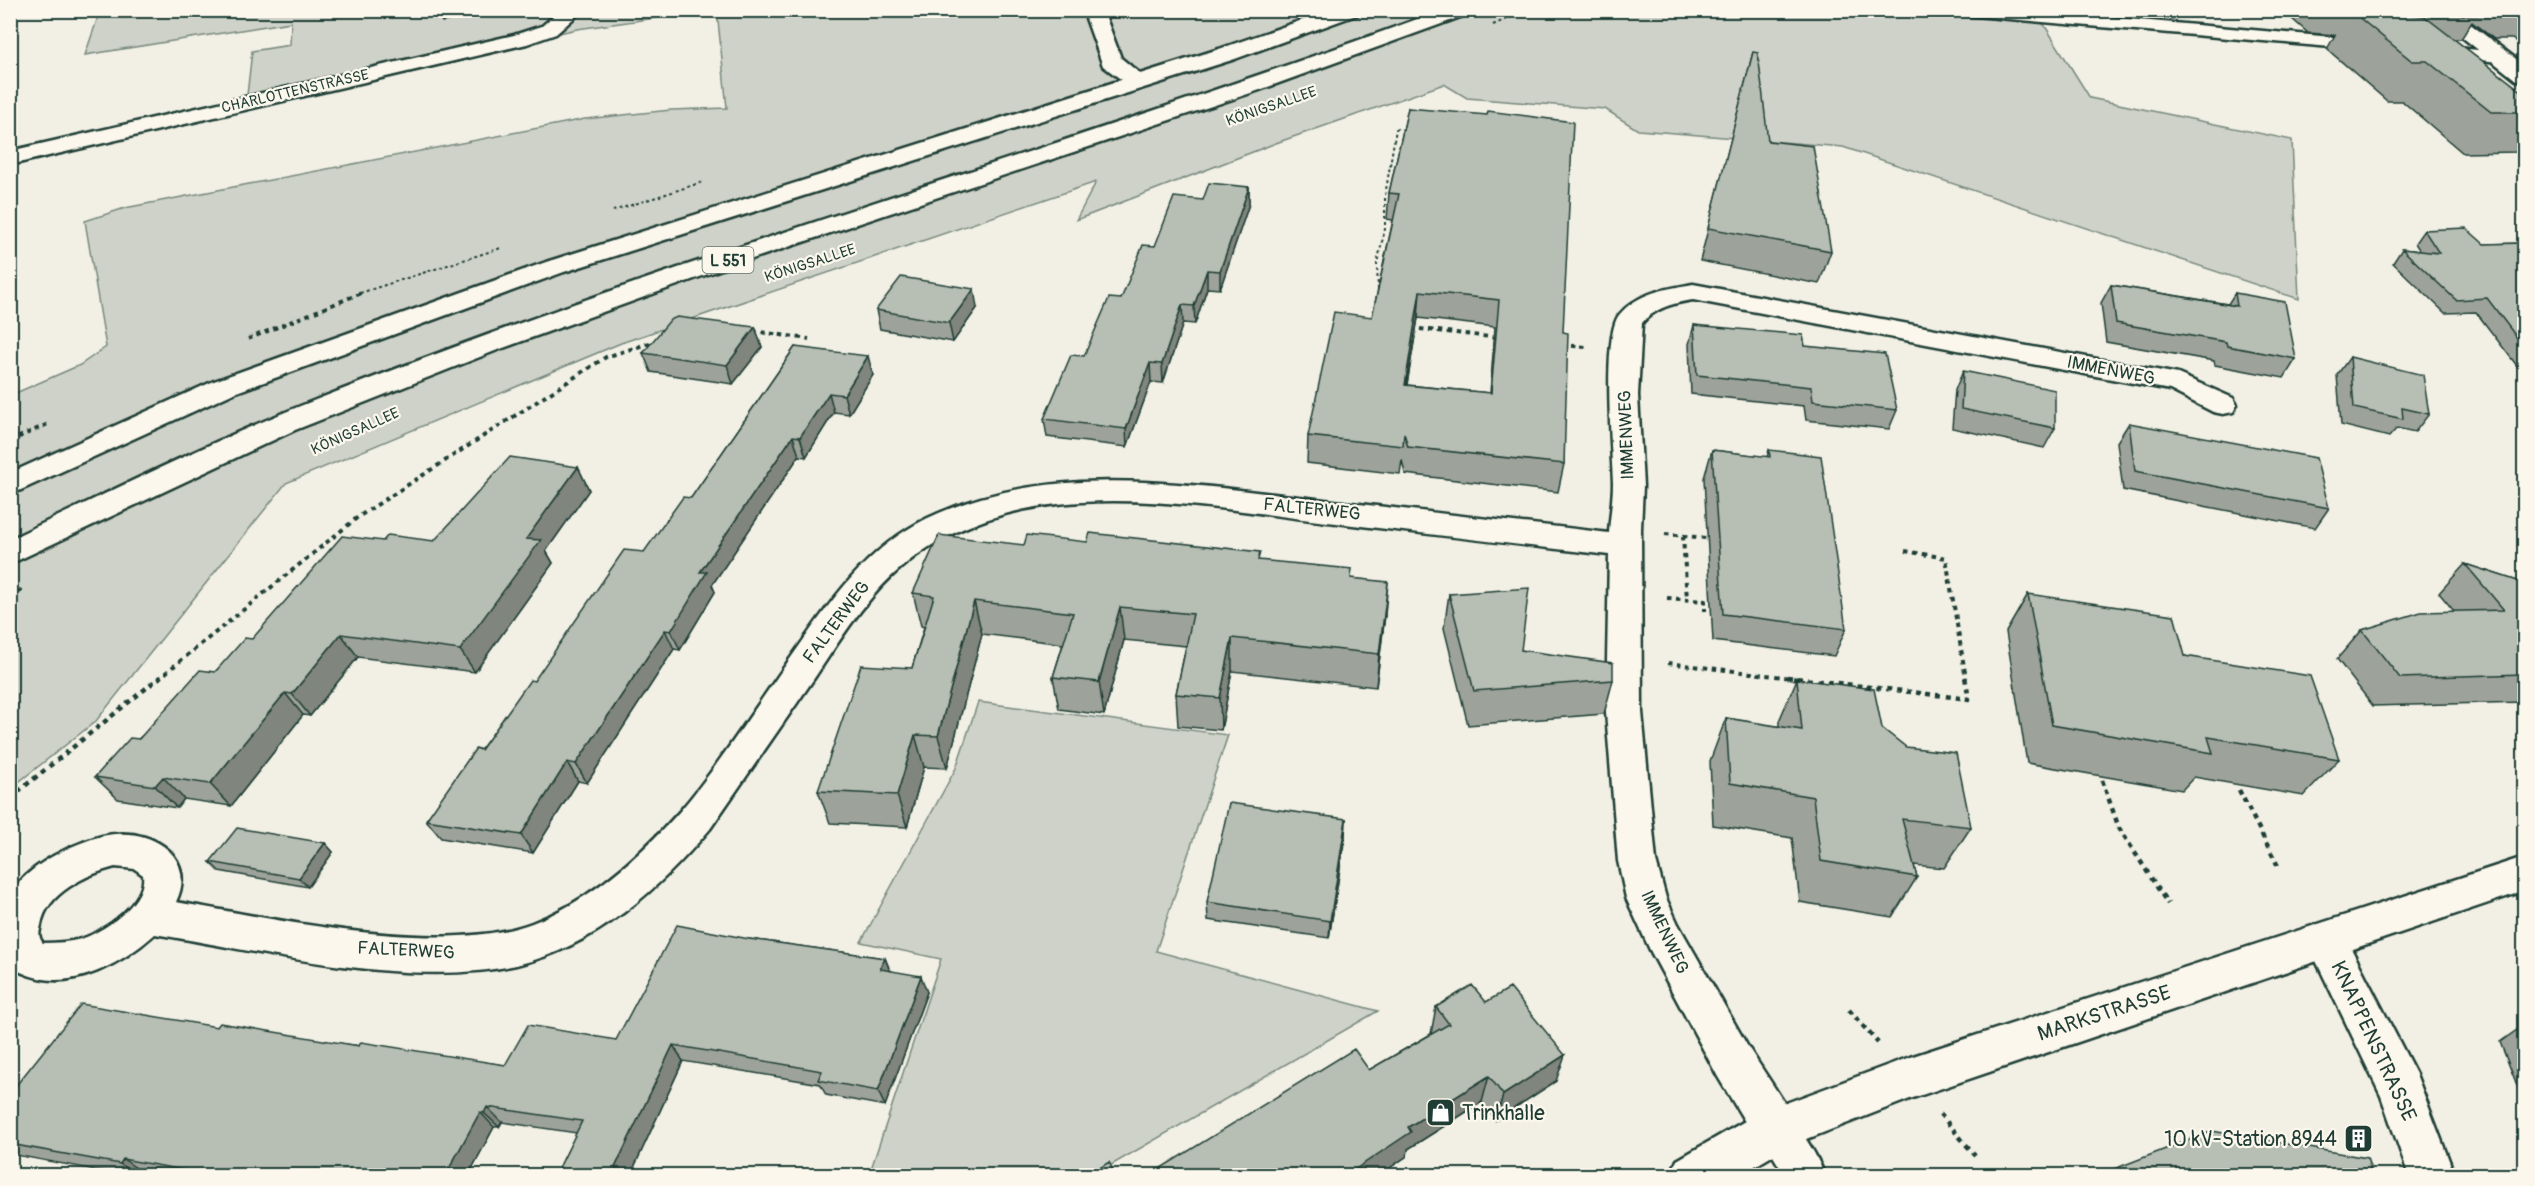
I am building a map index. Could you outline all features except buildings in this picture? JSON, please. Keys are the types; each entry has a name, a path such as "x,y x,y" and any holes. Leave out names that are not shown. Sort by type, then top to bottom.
{"street":[{"name":"CHARLOTTENSTRASSE","path":"10,158 520,40 549,30 573,10"},
{"path":"1093,10 1111,61 1138,81"},
{"name":"L 551","path":"10,485 224,387 555,267 1138,81 1352,10"},
{"name":"KÖNIGSALLEE","path":"10,553 283,424 608,300 1324,62 1462,10"},
{"path":"2438,10 2524,75"},
{"name":"IMMENWEG","path":"1775,1129 1733,1062 1664,937 1646,898 1637,861 1624,712 1624,546 1628,486 1625,352 1629,321 1639,310 1663,297 1693,292 2178,383 2223,405"},
{"name":"FALTERWEG","path":"148,915 370,950 438,956 520,945 554,932 616,895 676,844 697,818 860,586 894,555 948,521 1000,503 1053,493 1118,491 1168,493 1624,546"},
{"name":"MARKSTRASSE","path":"1693,1176 1775,1129 1910,1078 2524,874"},
{"name":"KNAPPENSTRASSE","path":"2326,940 2401,1089 2432,1176"}],"lane":[{"path":"1963,10 2386,47"},
{"path":"2420,50 2499,57"},
{"path":"1775,1129 1807,1176"}],"path":[{"path":"1487,27 1527,10"},
{"path":"1377,294 1377,264 1385,228 1385,195 1396,129 1414,130"},
{"path":"1402,327 1508,339"},
{"path":"743,329 809,339"},
{"path":"10,798 358,517 606,357 658,340"},
{"path":"1555,344 1625,352"},
{"path":"1683,536 1687,600"},
{"path":"1624,657 1969,699 1946,558 1905,551"},
{"path":"10,596 31,585"},
{"path":"2102,780 2119,828 2168,904"},
{"path":"2239,790 2278,866"}],"shaded area":[{"path":"100,11 706,11 577,29 246,104 252,51 290,45 291,22 85,55"},
{"path":"717,11 2031,11 2045,26 2090,98 2292,140 2299,299 1843,147 1638,130 1605,109 1467,98 1444,84 1276,143 1076,220 1096,182 621,343 286,483 96,721 11,788 11,395 80,365 106,347 85,221 125,208 585,119 671,110 727,108"},
{"path":"978,702 1228,735 1156,951 1378,1011 1094,1175 869,1175 941,959 861,942 956,768"}],"place":[{"name":"Trinkhalle","path":"1441,1113"},
{"name":"10 kV-Station 8944","path":"2358,1139"}]}
